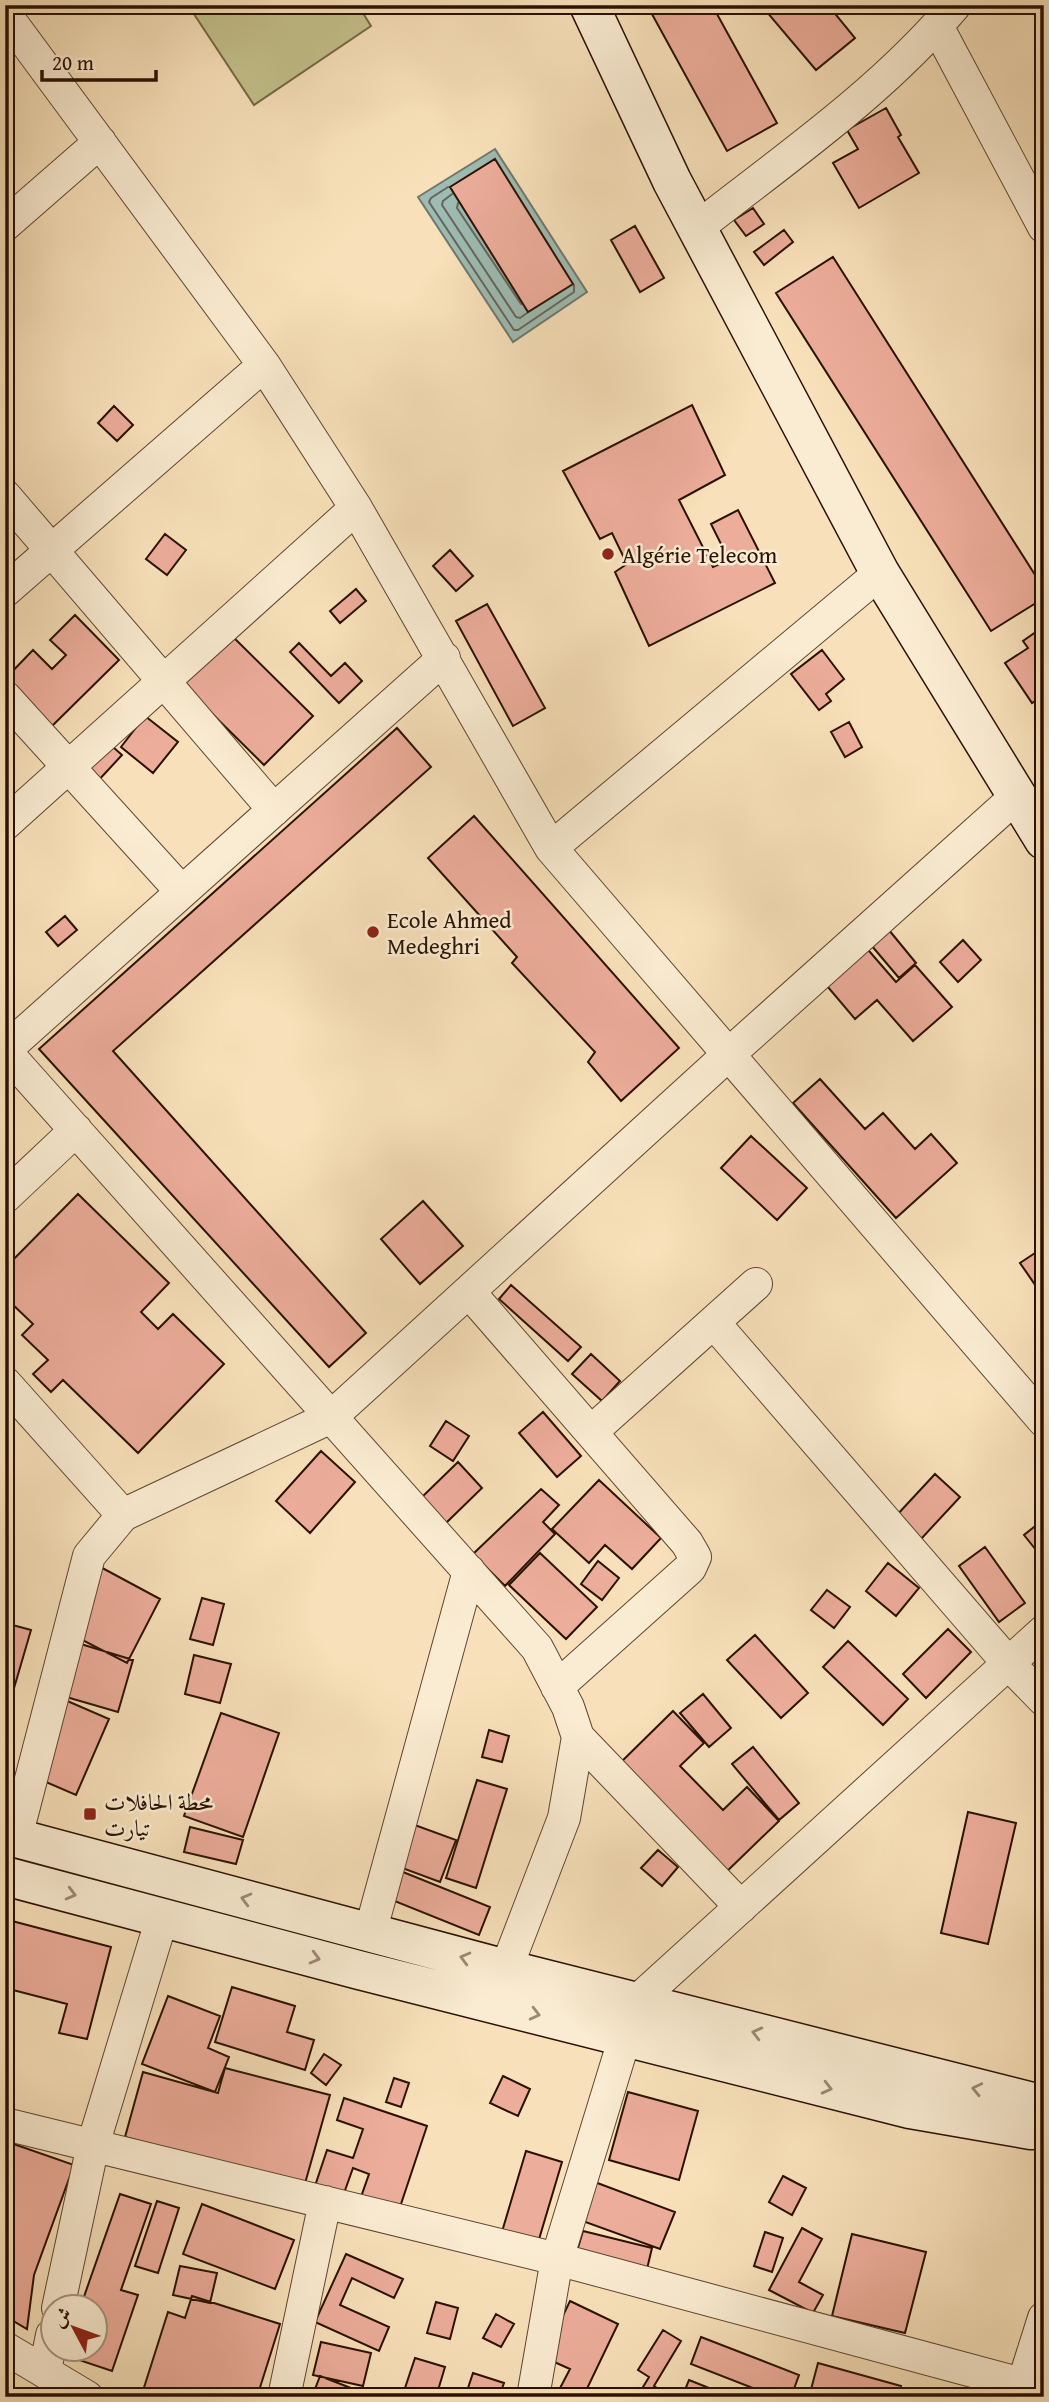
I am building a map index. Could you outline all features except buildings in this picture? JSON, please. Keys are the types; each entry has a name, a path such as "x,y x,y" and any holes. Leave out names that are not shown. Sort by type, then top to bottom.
{"main road":[{"path":"589,5 672,181 880,573 1044,840"},
{"path":"10,1836 506,1969 631,2020 910,2109 1031,2130 1044,2129"},
{"path":"5,1876 162,1918 631,2020 1044,2105"}],"street":[{"path":"5,14 264,365 356,509 551,848 1044,1421"},
{"path":"697,228 881,82 946,16 1044,227"},
{"path":"5,225 100,142"},
{"path":"5,590 264,365"},
{"path":"5,496 274,810"},
{"path":"5,824 356,509"},
{"path":"551,848 880,573"},
{"path":"444,659 5,1050 537,1647 568,1707 578,1737 741,1907"},
{"path":"5,697 182,892"},
{"path":"10,1836 89,1556 124,1515 331,1417 1017,796"},
{"path":"5,1197 76,1130"},
{"path":"591,1432 756,1284"},
{"path":"469,1292 687,1543 695,1557 690,1568 557,1687"},
{"path":"714,1322 1008,1663 1044,1700"},
{"path":"5,1383 124,1515"},
{"path":"370,1933 469,1571"},
{"path":"533,2397 557,2259 631,2020 741,1907 1044,1631"},
{"path":"506,1969 564,1818 578,1737"},
{"path":"61,2294 93,2146 162,1918"},
{"path":"5,2124 557,2259 1026,2393 1044,2318"},
{"path":"284,2397 325,2202"},
{"path":"5,2348 87,2397"},
{"path":"45,2371 46,2364"}],"shaded area":[{"path":"188,5 358,5 371,26 254,105"}],"water":[{"path":"495,149 587,292 513,342 418,197"}],"place":[{"name":"Algérie Telecom","path":"608,554"},
{"name":"Ecole Ahmed Medeghri","path":"373,932"},
{"name":"محطة الحافلات تيارت","path":"90,1814"}]}
